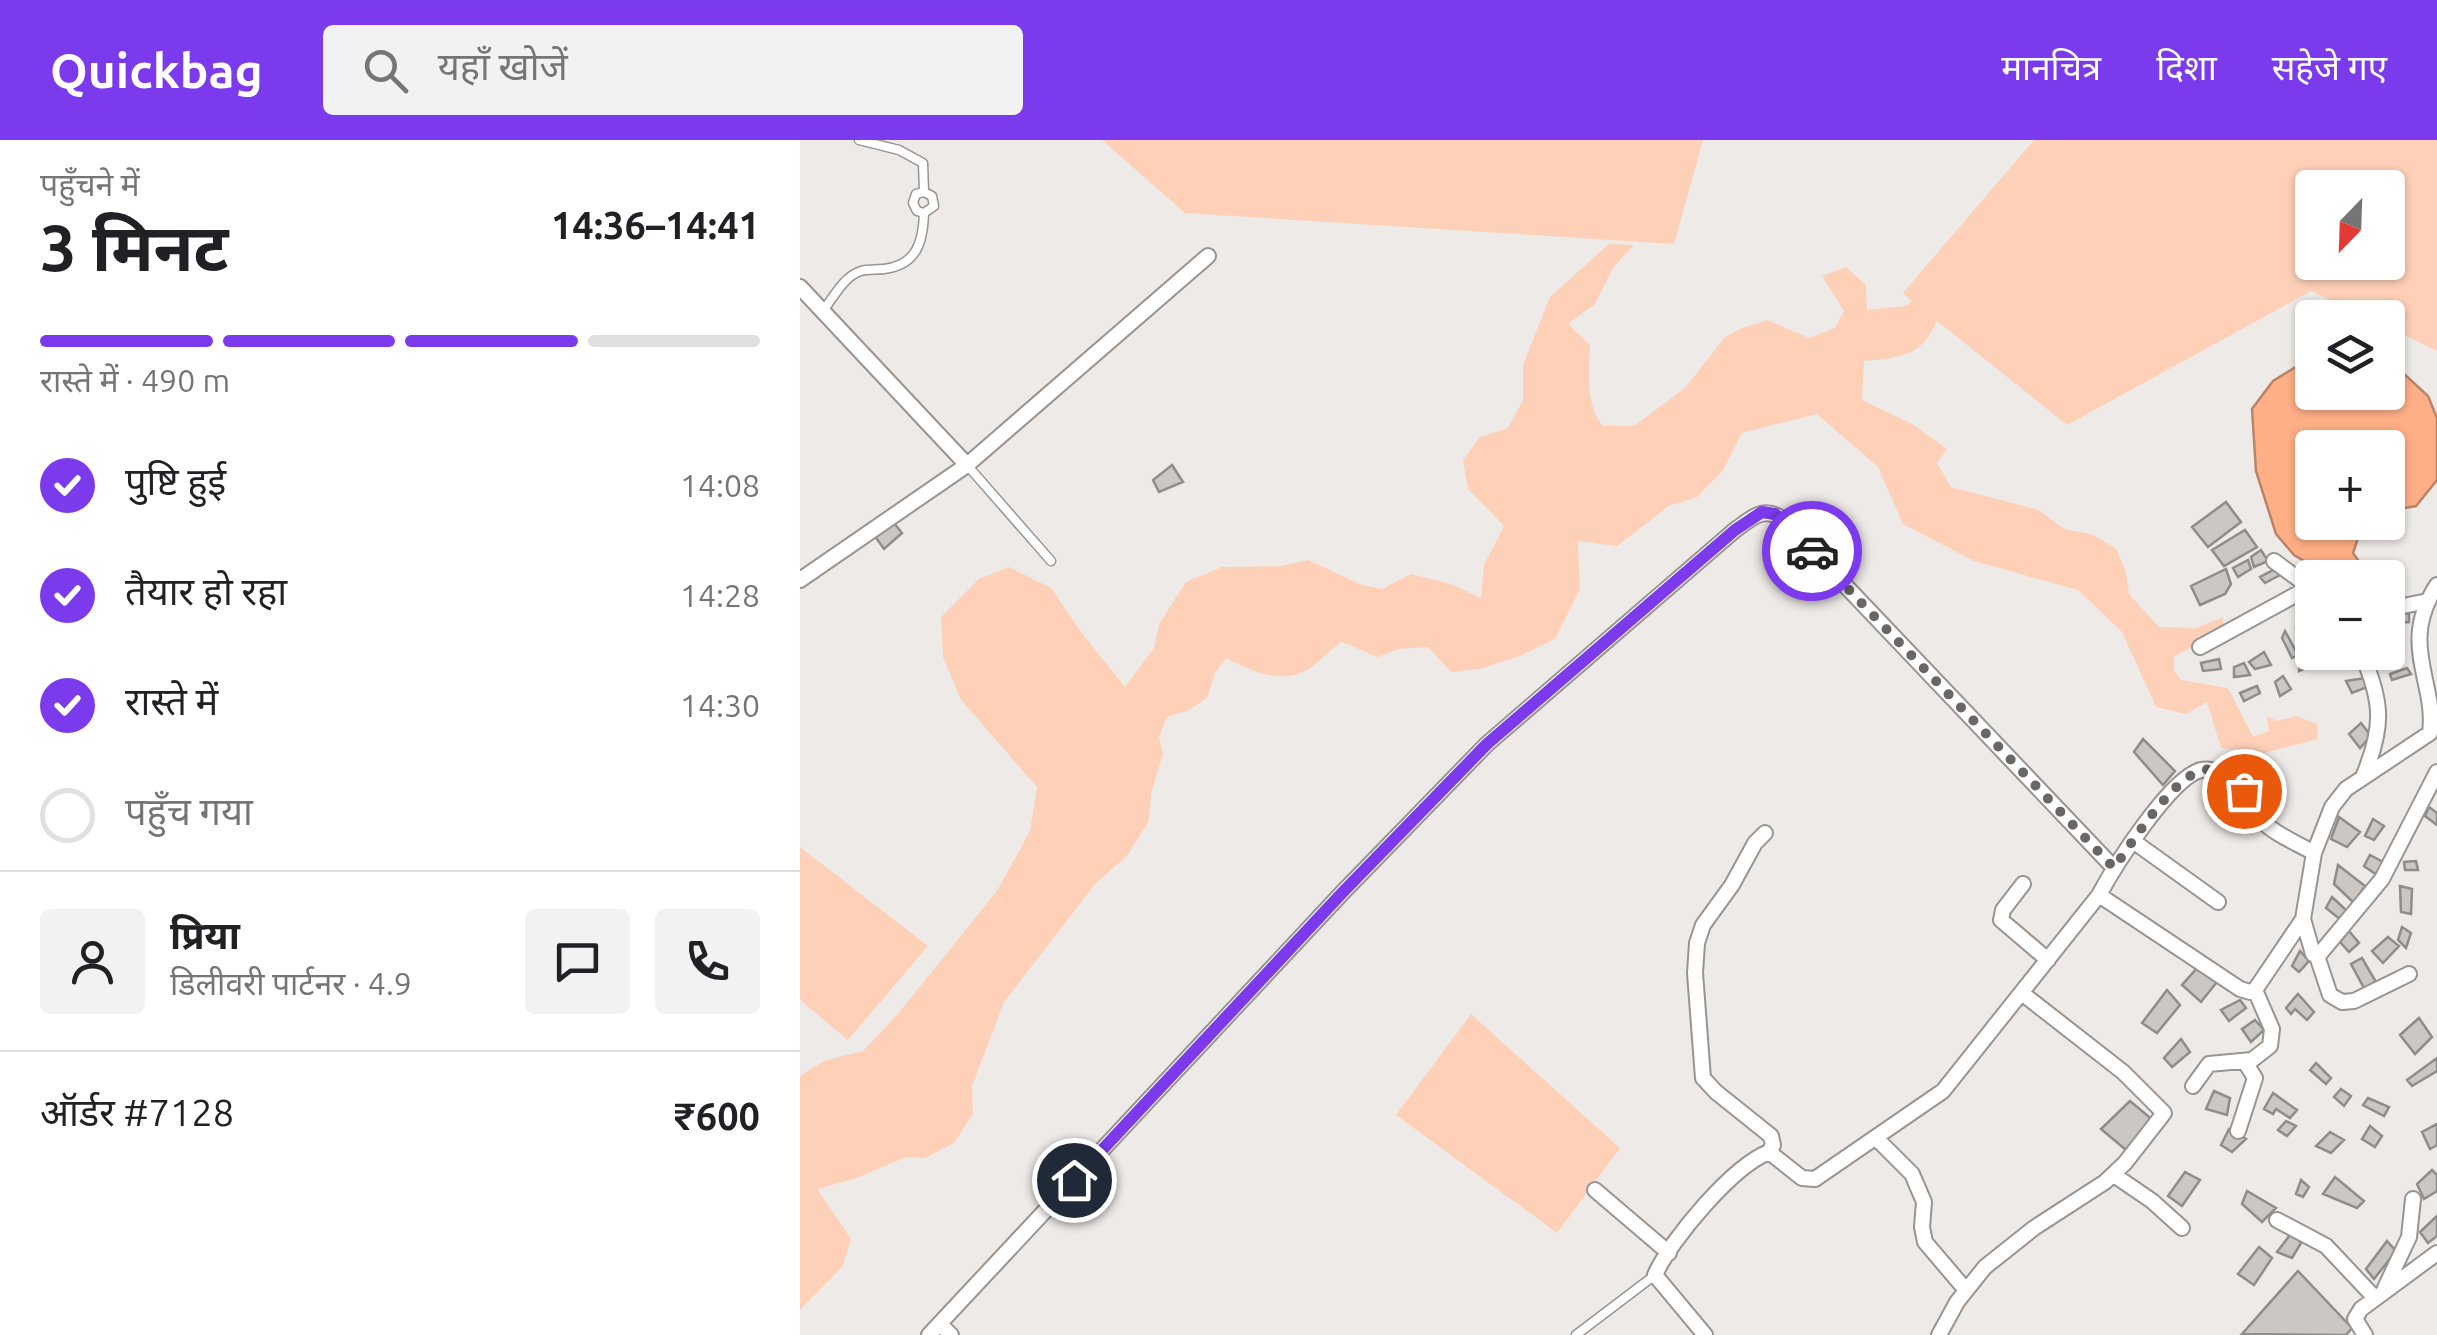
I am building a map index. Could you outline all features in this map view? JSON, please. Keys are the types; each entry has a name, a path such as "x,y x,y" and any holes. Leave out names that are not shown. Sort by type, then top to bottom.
{"street":[{"path":"800,580 967,466 1208,256"},
{"path":"800,287 967,466"},
{"path":"940,1331 1343,892 1487,744 1735,530 1762,512 1782,519 2114,868"},
{"path":"2274,561 2295,576"},
{"path":"2410,974 2354,1001 2339,1002 2330,994 2317,956 2312,954 2303,920 2314,853 2332,807 2346,789 2430,734 2437,719 2436,697 2420,631 2437,585"},
{"path":"2200,648 2295,597"},
{"path":"2405,605 2428,601"},
{"path":"2362,778 2380,722 2368,670"},
{"path":"1769,1152 1808,1181 1943,1091 2099,895 2133,841 2180,784 2194,774 2212,770 2234,780 2271,829 2314,853"},
{"path":"2317,956 2382,879 2437,772"},
{"path":"1705,1335 1655,1275 1720,1188 1773,1145 1771,1136 1703,1078 1695,973 1703,925 1765,833"},
{"path":"2133,841 2218,902"},
{"path":"2024,884 2003,910 2002,920 2048,960"},
{"path":"2099,895 2250,992 2303,920"},
{"path":"2192,1086 2209,1064 2245,1062 2262,1054 2272,1039 2268,1015 2255,990"},
{"path":"1940,1335 1966,1290 2002,1252 2114,1175 2164,1113 2099,1052 2023,994"},
{"path":"2238,1131 2255,1078 2245,1062"},
{"path":"1876,1138 1912,1174 1924,1202 1925,1242 1966,1290"},
{"path":"2114,1175 2182,1228"},
{"path":"1595,1190 1669,1253"},
{"path":"2378,1296 2409,1236 2413,1199"},
{"path":"2277,1220 2326,1246 2378,1296"},
{"path":"2365,1335 2355,1320 2361,1309 2437,1253"}],"lane":[{"path":"859,140 898,150 923,164 924,192 934,200 931,210 924,212 912,203 916,194 924,192"},
{"path":"823,311 849,278 860,272 900,266 913,258 920,244 924,212"},
{"path":"967,466 1051,561"},
{"path":"1576,1335 1655,1275"}],"shaded area":[{"path":"1102,140 1703,140 1674,244 1185,213"},
{"path":"2034,140 2437,140 2437,351 2405,335 2405,300 2330,300 2311,291 2067,425 1937,321 1923,343 1907,354 1864,361 1862,400 1912,424 1947,449 1937,463 1951,487 2039,510 2064,529 2091,534 2116,548 2126,572 2129,594 2159,627 2196,628 2223,617 2224,633 2174,656 2174,670 2181,680 2228,688 2253,737 2269,731 2267,716 2277,721 2296,716 2317,724 2318,739 2264,753 2221,748 2207,702 2186,714 2156,707 2122,632 2078,590 1974,561 1903,524 1878,467 1817,414 1742,433 1723,470 1697,497 1669,506 1617,546 1578,541 1580,589 1555,639 1520,656 1480,669 1451,672 1428,647 1398,649 1378,657 1342,642 1310,668 1289,676 1256,672 1226,658 1215,673 1207,698 1189,710 1167,717 1159,737 1163,754 1151,794 1149,821 1127,856 1096,883 1004,1002 972,1086 973,1114 954,1143 925,1158 906,1157 854,1179 817,1189 851,1239 843,1266 800,1310 800,1076 824,1061 863,1051 897,1015 997,891 1030,831 1037,787 961,700 943,657 941,617 979,579 1009,567 1051,588 1125,687 1154,648 1159,624 1186,582 1222,567 1281,566 1308,560 1362,585 1382,589 1411,574 1451,584 1481,598 1484,565 1504,526 1468,489 1463,460 1480,437 1508,428 1523,400 1523,365 1550,297 1609,244 1634,245 1613,268 1595,304 1568,324 1590,345 1591,398 1603,426 1634,426 1685,388 1725,337 1745,327 1767,320 1809,338 1835,328 1844,311 1822,276 1846,267 1866,285 1867,310 1906,306 1912,301 1903,293"},
{"path":"2295,367 2295,410 2405,410 2405,375 2428,396 2437,418 2437,480 2416,506 2405,508 2405,430 2295,430 2295,540 2357,540 2353,553 2358,560 2303,560 2276,534 2256,471 2252,409 2273,381"},
{"path":"800,847 928,946 848,1040 800,1000"},
{"path":"1471,1014 1620,1148 1557,1233 1396,1115"}],"building":[{"path":"1172,465 1183,482 1159,492 1153,480"},
{"path":"2226,502 2241,522 2208,547 2192,527"},
{"path":"894,523 902,533 884,549 874,535"},
{"path":"2245,530 2257,547 2224,566 2212,550"},
{"path":"2261,550 2268,561 2254,567 2251,557"},
{"path":"2248,560 2251,569 2238,577 2233,568"},
{"path":"2277,568 2280,575 2265,583 2260,577"},
{"path":"2226,569 2231,584 2225,594 2200,605 2191,586"},
{"path":"2285,631 2295,656 2292,658 2282,638"},
{"path":"2264,652 2271,665 2255,669 2249,662"},
{"path":"2219,659 2221,669 2203,671 2201,663"},
{"path":"2244,663 2250,675 2234,677 2234,667"},
{"path":"2405,669 2411,674 2392,680 2390,674"},
{"path":"2283,676 2291,689 2280,696 2275,682"},
{"path":"2365,678 2370,686 2352,693 2346,681"},
{"path":"2257,686 2260,693 2244,701 2240,693"},
{"path":"2361,723 2371,736 2360,748 2349,734"},
{"path":"2143,739 2175,771 2163,785 2134,752"},
{"path":"2429,807 2437,813 2437,825 2425,816"},
{"path":"2339,817 2360,832 2347,847 2331,839"},
{"path":"2373,819 2384,826 2374,840 2365,836"},
{"path":"2370,855 2385,863 2377,875 2364,866"},
{"path":"2416,861 2418,870 2405,870 2404,862"},
{"path":"2338,865 2365,886 2354,903 2334,884"},
{"path":"2400,886 2412,889 2411,914 2401,912"},
{"path":"2332,897 2347,911 2341,920 2326,908"},
{"path":"2402,927 2411,933 2406,948 2398,940"},
{"path":"2349,931 2359,943 2349,952 2340,942"},
{"path":"2388,937 2399,946 2383,963 2372,951"},
{"path":"2300,951 2309,961 2299,972 2292,966"},
{"path":"2362,958 2376,982 2364,988 2351,964"},
{"path":"2198,967 2217,982 2201,1002 2182,985"},
{"path":"2167,990 2180,1005 2157,1033 2142,1023"},
{"path":"2298,994 2314,1012 2307,1020 2295,1009 2291,1014 2286,1008"},
{"path":"2240,1000 2246,1008 2229,1021 2221,1010"},
{"path":"2419,1018 2432,1037 2415,1054 2400,1035"},
{"path":"2255,1020 2264,1030 2251,1042 2242,1029"},
{"path":"2181,1039 2190,1052 2172,1067 2164,1058"},
{"path":"2437,1058 2437,1071 2412,1086 2407,1080"},
{"path":"2316,1063 2331,1078 2326,1084 2310,1070"},
{"path":"2341,1089 2351,1096 2344,1106 2334,1097"},
{"path":"2214,1091 2230,1098 2227,1115 2206,1109"},
{"path":"2273,1093 2297,1110 2290,1118 2276,1109 2273,1114 2264,1109"},
{"path":"2368,1098 2389,1107 2384,1116 2363,1105"},
{"path":"2130,1101 2154,1121 2126,1150 2101,1129"},
{"path":"2286,1121 2296,1126 2287,1136 2278,1130"},
{"path":"2437,1124 2437,1145 2430,1149 2422,1132"},
{"path":"2370,1126 2382,1136 2375,1147 2362,1139"},
{"path":"2229,1129 2246,1139 2232,1152 2221,1145"},
{"path":"2330,1132 2344,1140 2331,1153 2316,1146"},
{"path":"2432,1170 2437,1175 2437,1191 2424,1199 2417,1184"},
{"path":"2185,1172 2200,1180 2182,1206 2168,1196"},
{"path":"2335,1177 2364,1201 2357,1208 2323,1194"},
{"path":"2301,1180 2309,1187 2303,1197 2296,1194"},
{"path":"2247,1191 2276,1208 2262,1222 2242,1204"},
{"path":"2437,1216 2437,1236 2428,1243 2420,1232"},
{"path":"2293,1231 2301,1243 2292,1258 2277,1252"},
{"path":"2387,1241 2396,1251 2374,1279 2366,1269"},
{"path":"2259,1247 2272,1258 2254,1285 2238,1274"},
{"path":"2298,1271 2352,1328 2346,1335 2242,1334"}],"way so far":[{"path":"1812,551 2114,868 2160,807 2194,774 2202,770 2221,773 2244,791"}],"route":[{"path":"1074,1180 1445,786 1564,674 1735,530 1762,512 1782,519 1812,551"}]}
